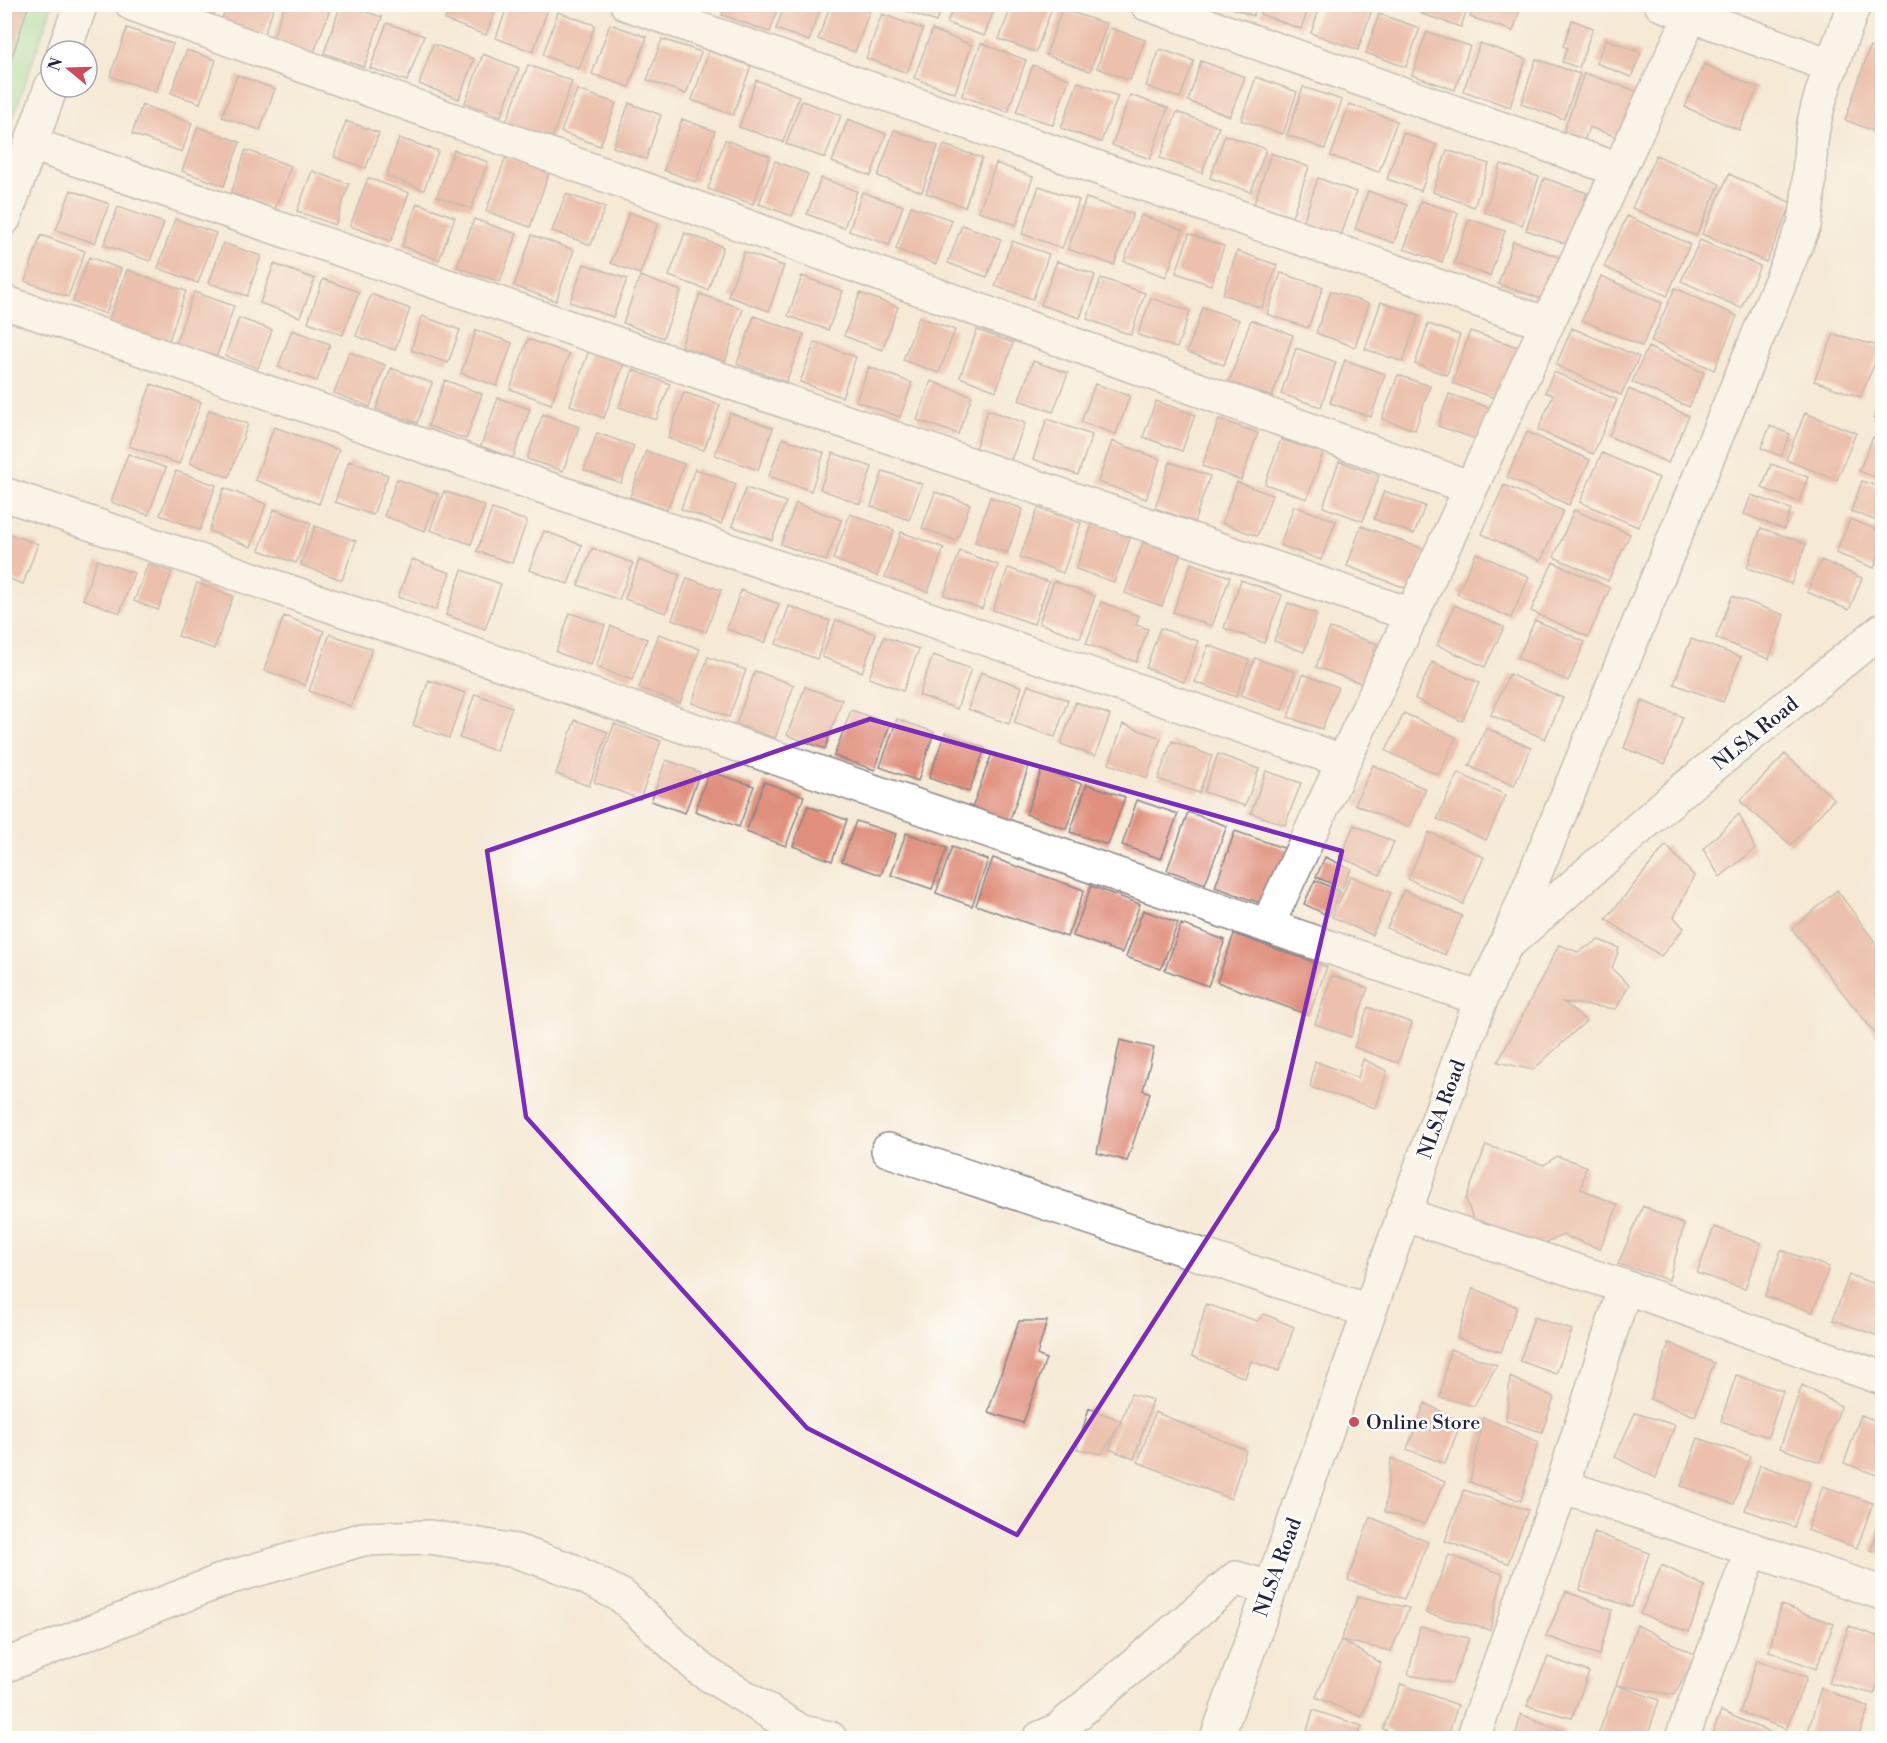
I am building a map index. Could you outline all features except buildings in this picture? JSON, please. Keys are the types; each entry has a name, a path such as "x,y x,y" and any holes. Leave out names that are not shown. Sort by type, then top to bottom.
{"street":[{"path":"68,39 81,4"},
{"path":"132,4 1471,488"},
{"path":"627,4 1547,324"},
{"path":"1147,4 1619,170"},
{"path":"1661,4 1832,66"},
{"path":"1505,946 1804,225 1810,201 1809,166 1812,130 1854,4"},
{"path":"1267,926 1691,15"},
{"path":"4,219 47,99"},
{"path":"31,144 1412,615"},
{"path":"4,302 1343,761"},
{"path":"4,494 1481,999"},
{"name":"NLSA Road","path":"1216,1738 1481,999 1505,946 1679,793 1882,630"},
{"path":"888,1150 1368,1311"},
{"path":"1403,1214 1625,1287 1882,1378"},
{"path":"1473,1738 1562,1486 1625,1287"},
{"path":"1562,1486 1882,1593"},
{"path":"4,1666 228,1578 363,1539 430,1537 516,1551 571,1570 622,1596 701,1670 802,1732 830,1738"},
{"path":"1682,1738 1752,1550"},
{"path":"1040,1738 1058,1730 1236,1578 1270,1588"}],"highlighted area":[{"path":"870,719 1342,851 1277,1129 1017,1535 807,1428 526,1117 487,851"}],"green space":[{"path":"5,5 52,5 39,39 5,141"}],"place":[{"name":"Online Store","path":"1354,1422"}]}
